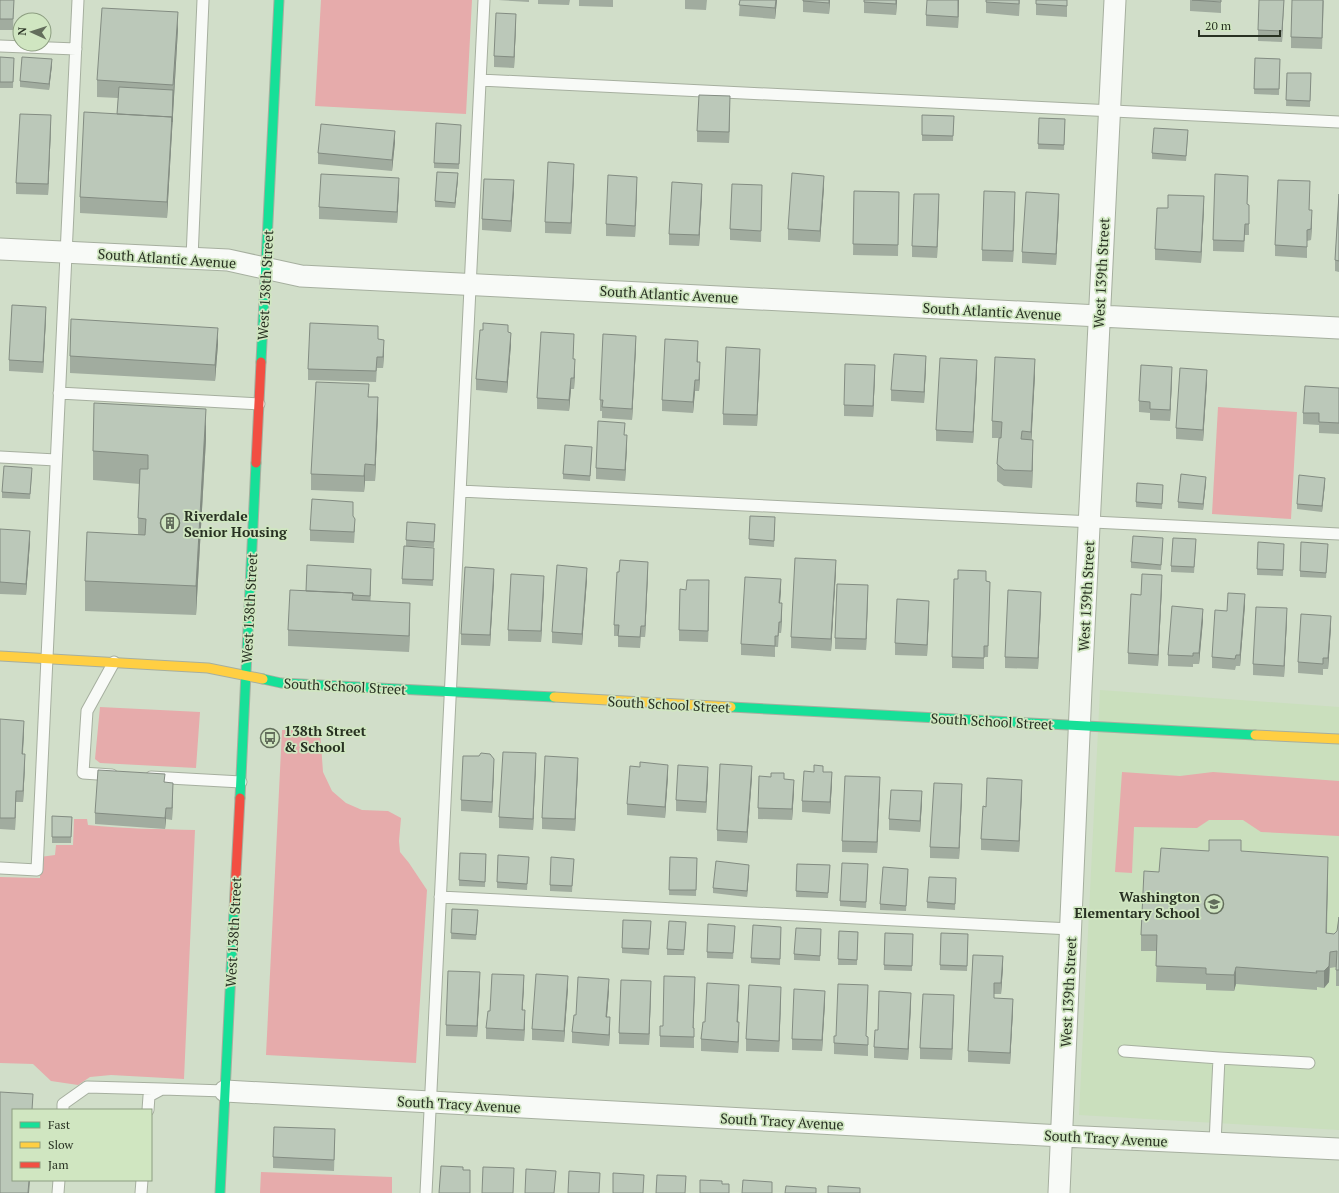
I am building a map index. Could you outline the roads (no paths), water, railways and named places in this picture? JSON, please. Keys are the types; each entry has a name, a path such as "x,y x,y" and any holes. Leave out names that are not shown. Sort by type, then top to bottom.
{"street":[{"name":"West 138th Street","path":"220,1193 279,0"},
{"name":"West 139th Street","path":"1059,1193 1089,522 1115,0"},
{"name":"South Atlantic Avenue","path":"0,249 228,260 266,267 301,276 1339,328"},
{"name":"South School Street","path":"0,656 208,668 280,683 1339,739"},
{"name":"South Tracy Avenue","path":"225,1091 1062,1136 1339,1149"}],"lane":[{"path":"0,868 37,870 78,0"},
{"path":"192,258 204,0"},
{"path":"426,1193 484,0"},
{"path":"0,46 76,49"},
{"path":"480,80 1339,122"},
{"path":"59,393 259,404"},
{"path":"0,457 56,460"},
{"path":"460,491 1339,534"},
{"path":"114,662 87,711 83,773 123,775"},
{"path":"139,776 241,782"},
{"path":"440,897 1071,930"},
{"path":"1124,1051 1309,1063"},
{"path":"1215,1143 1219,1058"},
{"path":"63,1109 63,1104 86,1087 225,1091"},
{"path":"148,1109 149,1096 162,1090"},
{"path":"58,1193 59,1181"},
{"path":"141,1193 142,1181"}],"place":[{"name":"Riverdale Senior Housing","path":"170,523"},
{"name":"138th Street & School","path":"270,738"},
{"name":"Washington Elementary School","path":"1214,904"}]}
